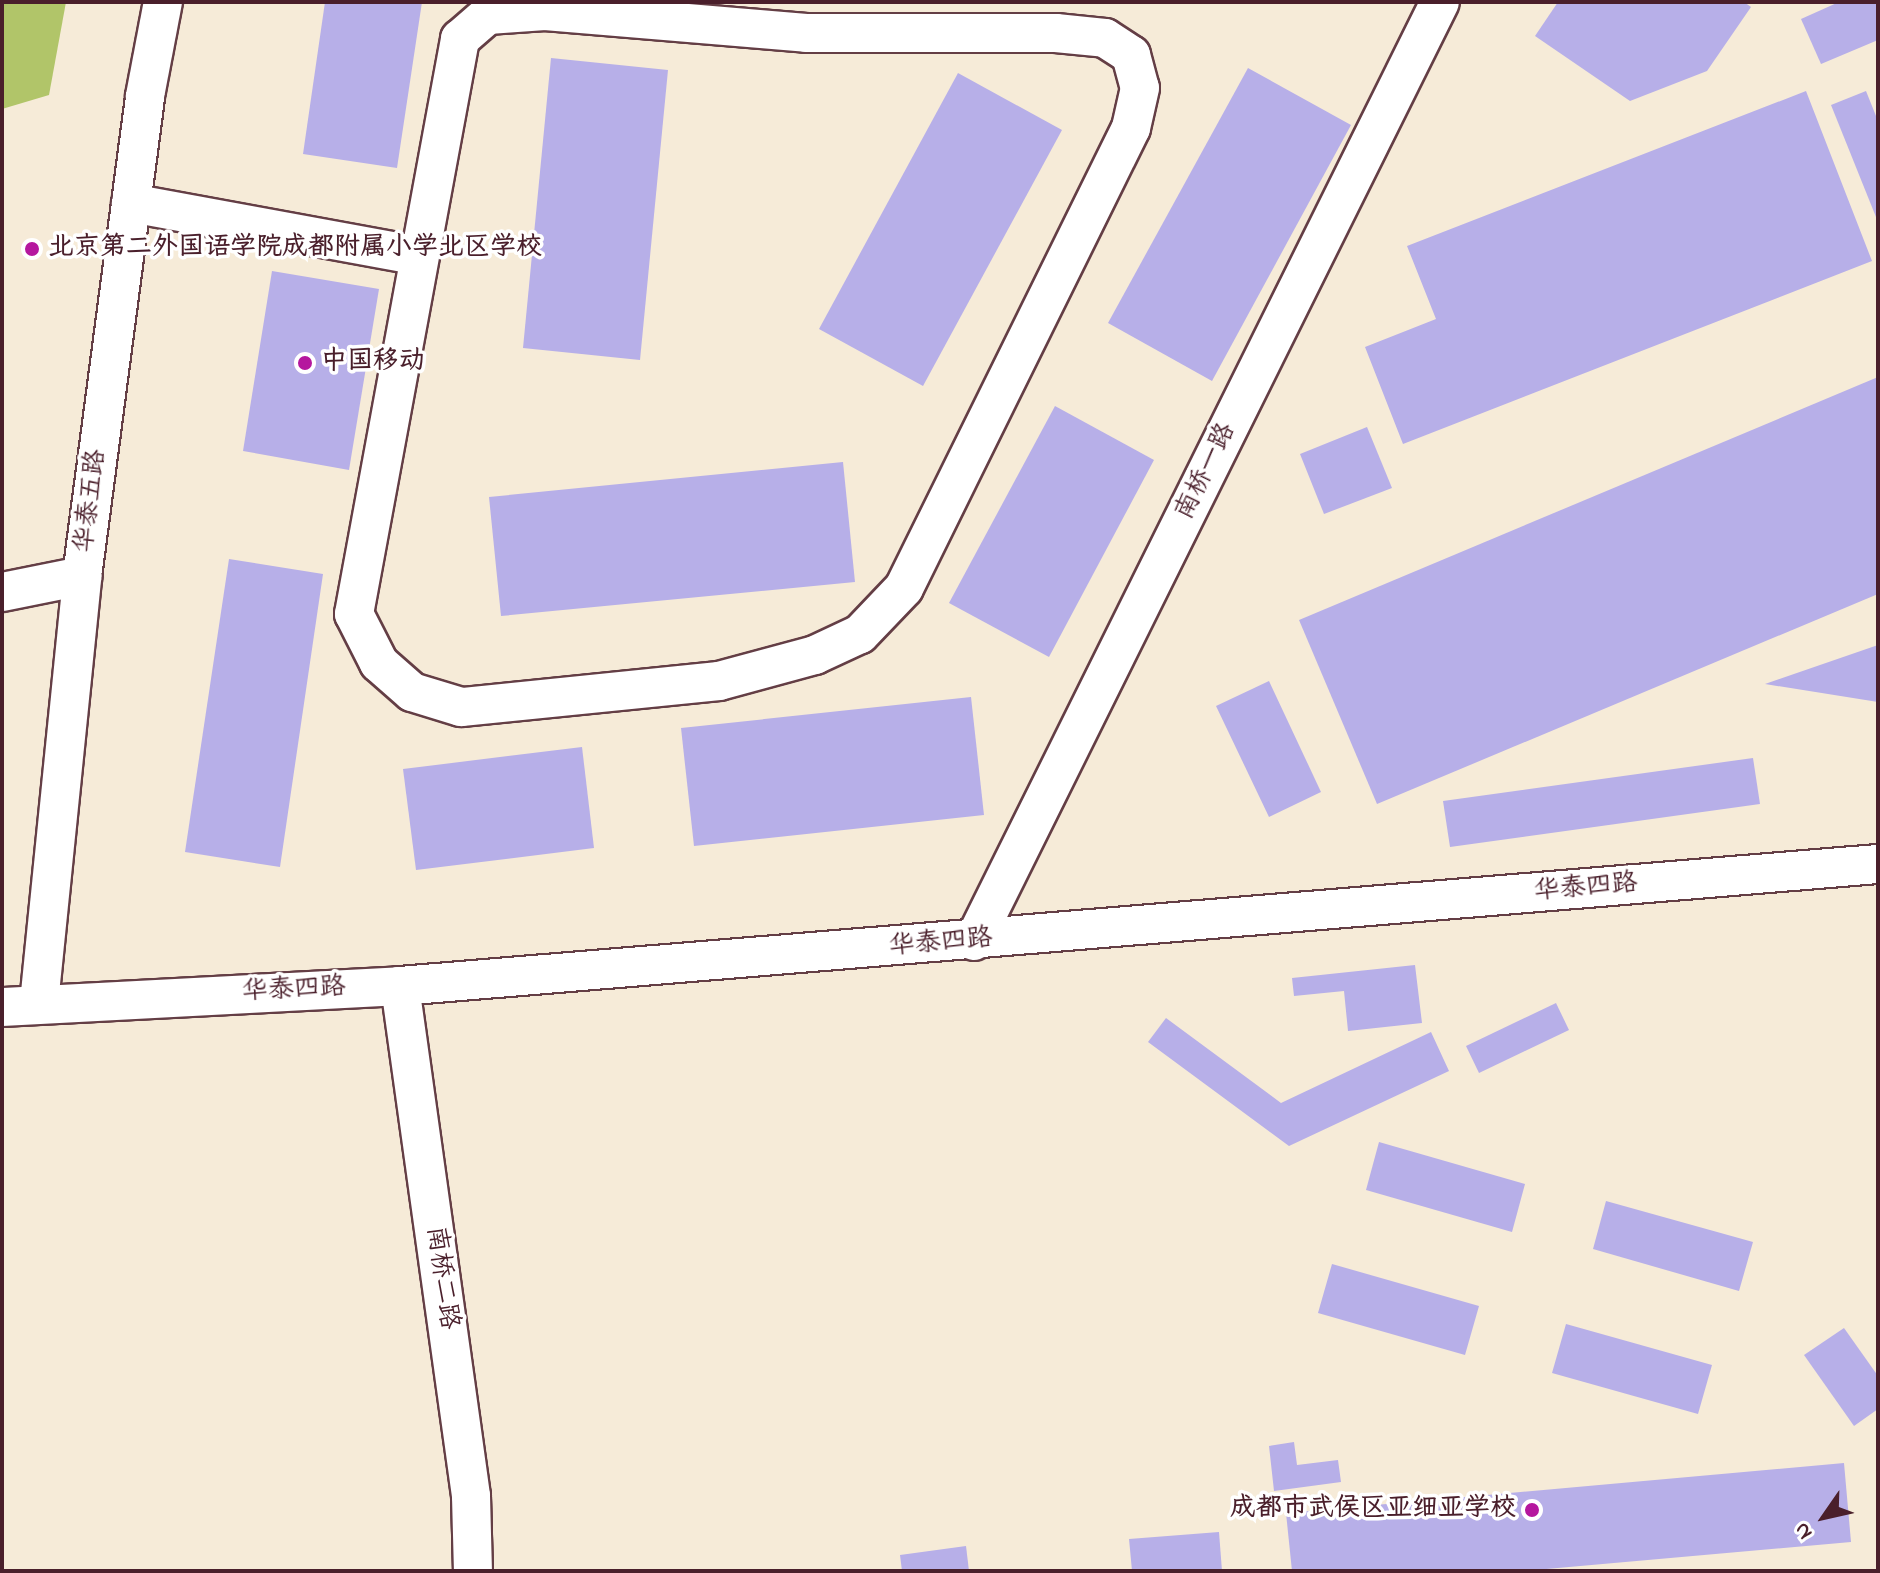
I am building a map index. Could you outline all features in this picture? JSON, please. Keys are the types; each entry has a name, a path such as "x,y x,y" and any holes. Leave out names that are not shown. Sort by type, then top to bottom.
{"street":[{"name":"华泰五路","path":"39,1003 82,576 131,203 163,2"},
{"name":"南桥一路","path":"974,941 1440,2"},
{"path":"545,11 806,33 1056,33 1105,38 1131,55 1140,88 1131,128 904,588 860,634 815,655 719,681 461,707 412,692 379,663 354,614 419,256 460,39 488,15 545,11"},
{"path":"131,203 419,256"},
{"path":"2,592 82,576"},
{"name":"华泰四路","path":"2,1007 400,986 1878,864"},
{"name":"南桥二路","path":"400,986 471,1496 473,1571"}],"green space":[{"path":"2,2 66,2 49,95 2,109"}],"building":[{"path":"325,2 422,2 397,168 303,154"},
{"path":"1558,2 1744,2 1751,7 1707,71 1630,101 1535,36"},
{"path":"1839,2 1878,2 1878,40 1821,64 1801,19"},
{"path":"551,58 668,70 640,360 523,348"},
{"path":"1248,68 1351,125 1212,381 1108,323"},
{"path":"958,73 1062,130 923,386 819,329"},
{"path":"1806,91 1872,261 1403,444 1365,347 1436,319 1407,246"},
{"path":"1866,91 1878,121 1878,222 1831,105"},
{"path":"272,271 379,289 349,470 243,451"},
{"path":"1878,377 1878,594 1377,804 1299,620"},
{"path":"1055,406 1154,460 1049,657 949,603"},
{"path":"1367,427 1392,488 1324,514 1300,454"},
{"path":"843,462 855,582 501,616 489,497"},
{"path":"229,559 323,574 280,867 185,852"},
{"path":"1878,645 1878,702 1765,684"},
{"path":"1269,681 1321,792 1269,817 1216,706"},
{"path":"971,697 984,815 694,846 681,728"},
{"path":"582,747 594,848 416,870 403,769"},
{"path":"1753,758 1760,804 1450,847 1443,801"},
{"path":"1415,965 1422,1023 1348,1031 1344,991 1294,996 1292,978"},
{"path":"1556,1003 1569,1030 1479,1073 1466,1046"},
{"path":"1166,1018 1281,1103 1431,1032 1449,1071 1289,1146 1148,1042"},
{"path":"1379,1142 1525,1184 1512,1232 1366,1190"},
{"path":"1606,1201 1753,1242 1739,1291 1593,1249"},
{"path":"1332,1264 1479,1306 1465,1355 1318,1313"},
{"path":"1566,1324 1712,1365 1698,1414 1552,1373"},
{"path":"1844,1328 1878,1376 1878,1409 1854,1426 1804,1355"},
{"path":"1294,1442 1297,1465 1338,1460 1341,1482 1274,1491 1269,1446"},
{"path":"1844,1463 1851,1542 1523,1571 1292,1571 1286,1513"},
{"path":"1219,1532 1222,1571 1132,1571 1129,1539"},
{"path":"966,1546 969,1571 902,1571 900,1555"}],"place":[{"name":"北京第二外国语学院成都附属小学北区学校","path":"32,249"},
{"name":"中国移动","path":"305,363"},
{"name":"成都市武侯区亚细亚学校","path":"1532,1510"}]}
